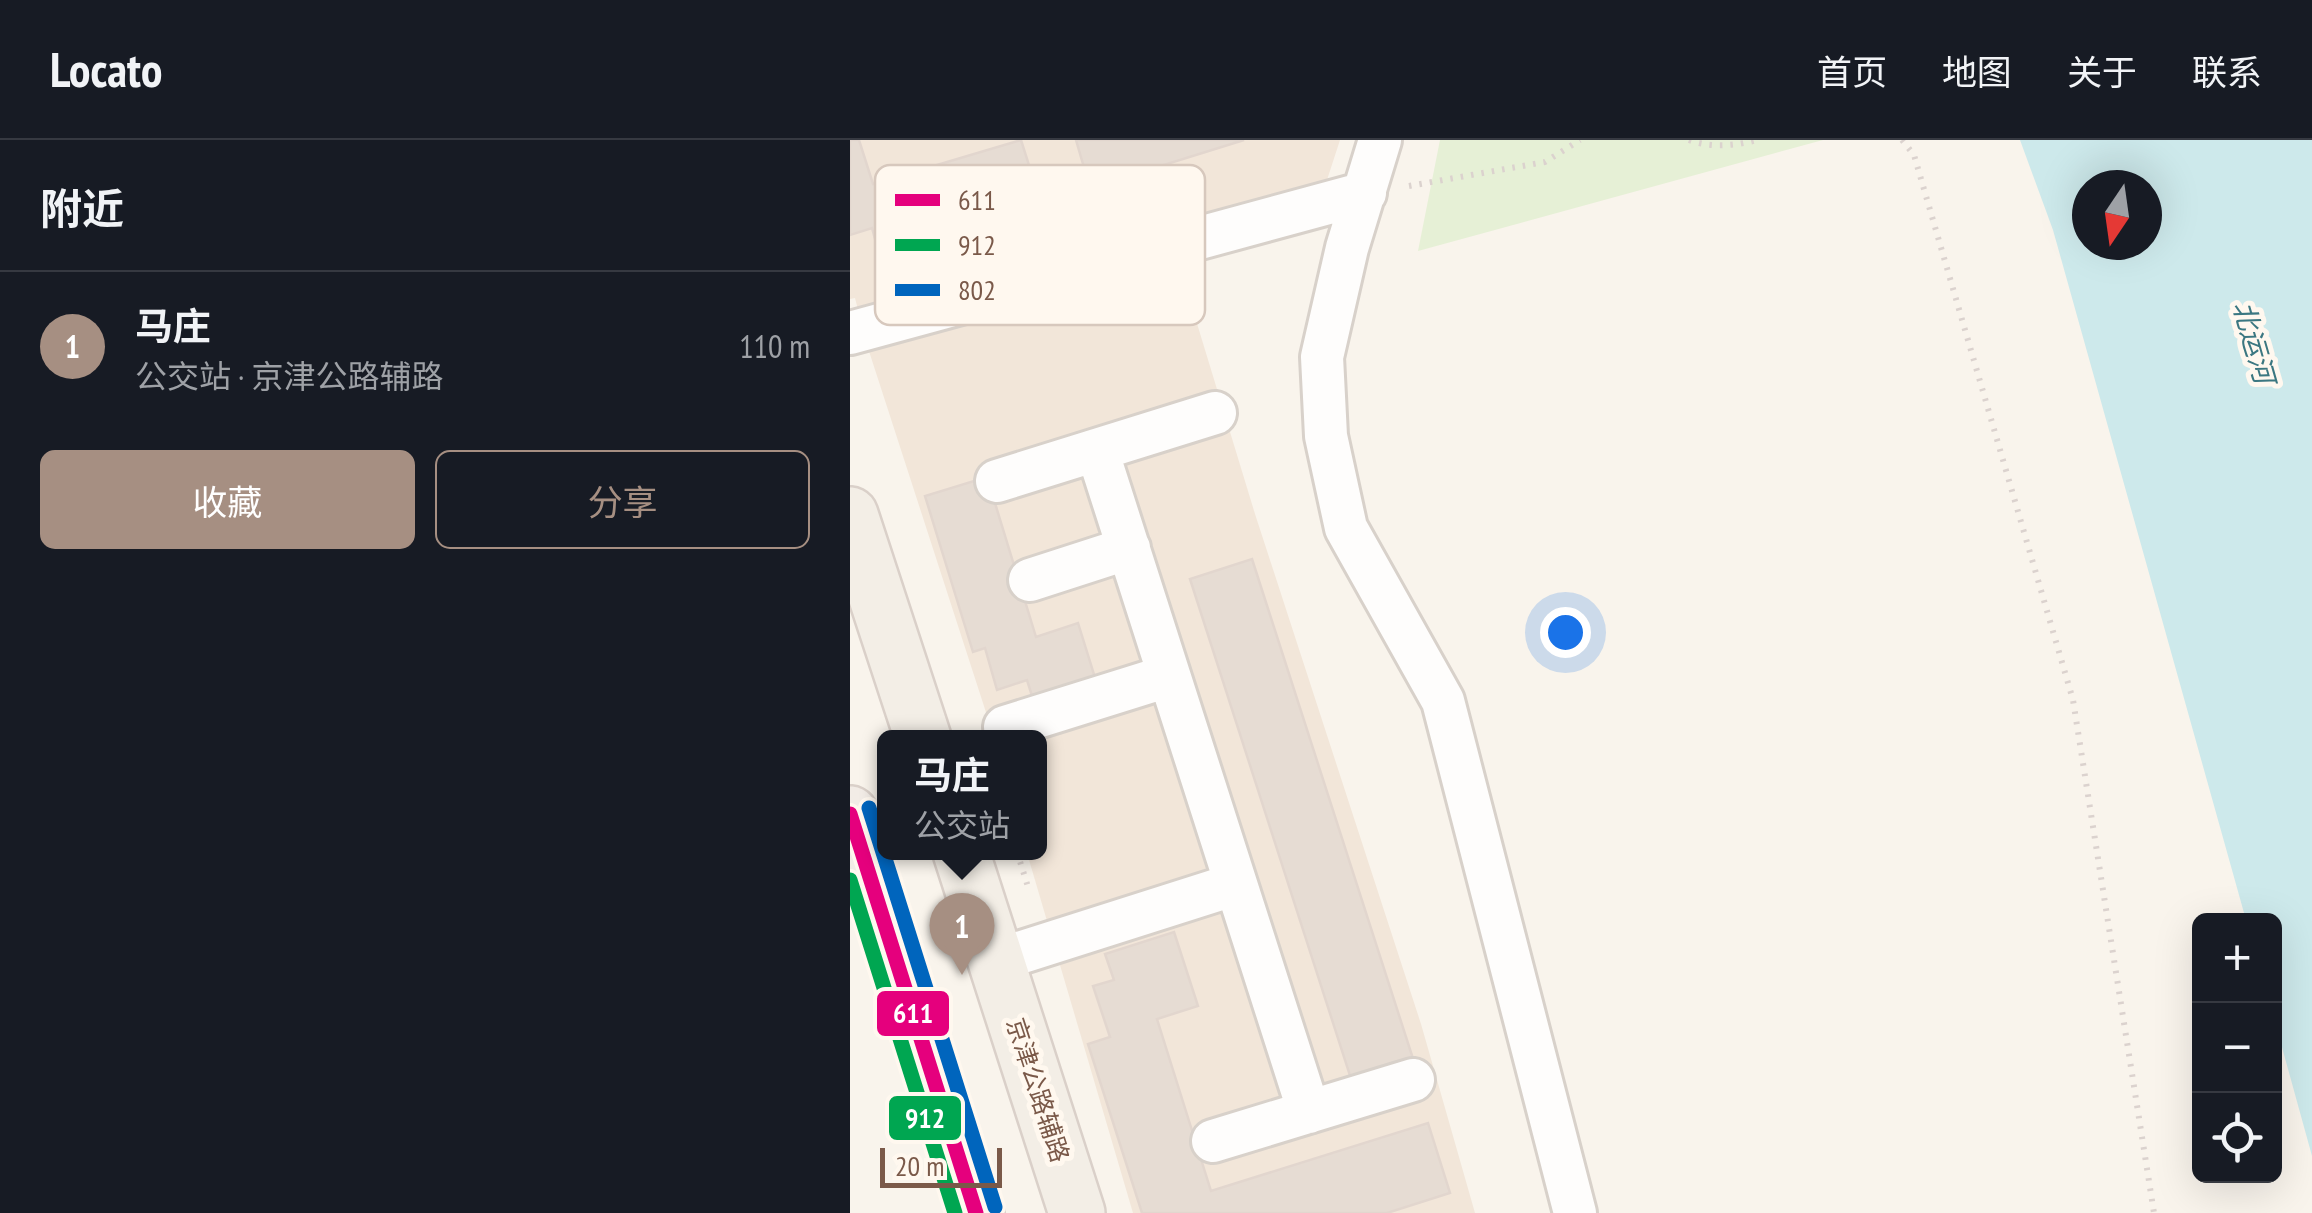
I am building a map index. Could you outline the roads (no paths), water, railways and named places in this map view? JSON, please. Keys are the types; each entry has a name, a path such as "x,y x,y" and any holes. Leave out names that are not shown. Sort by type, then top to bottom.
{"highway":[{"path":"850,814 976,1213"}],"main road":[{"path":"850,515 920,730"},
{"name":"京津公路辅路","path":"964,860 1078,1213"}],"street":[{"path":"1380,140 1346,248 1322,357 1326,436 1346,528 1442,701 1575,1213"},
{"path":"1205,236 1365,193"},
{"path":"850,333 879,325"},
{"path":"997,481 1216,413"},
{"path":"1097,450 1309,1112"},
{"path":"1030,580 1129,548"},
{"path":"1005,727 1168,676"},
{"path":"997,960 1236,884"},
{"path":"1212,1141 1413,1080"}],"water":[{"name":"北运河","path":"2020,140 2312,140 2312,1156 2282,1047 2282,913 2244,913 2053,230"}],"place":[{"name":"马庄","path":"962,975"}]}
